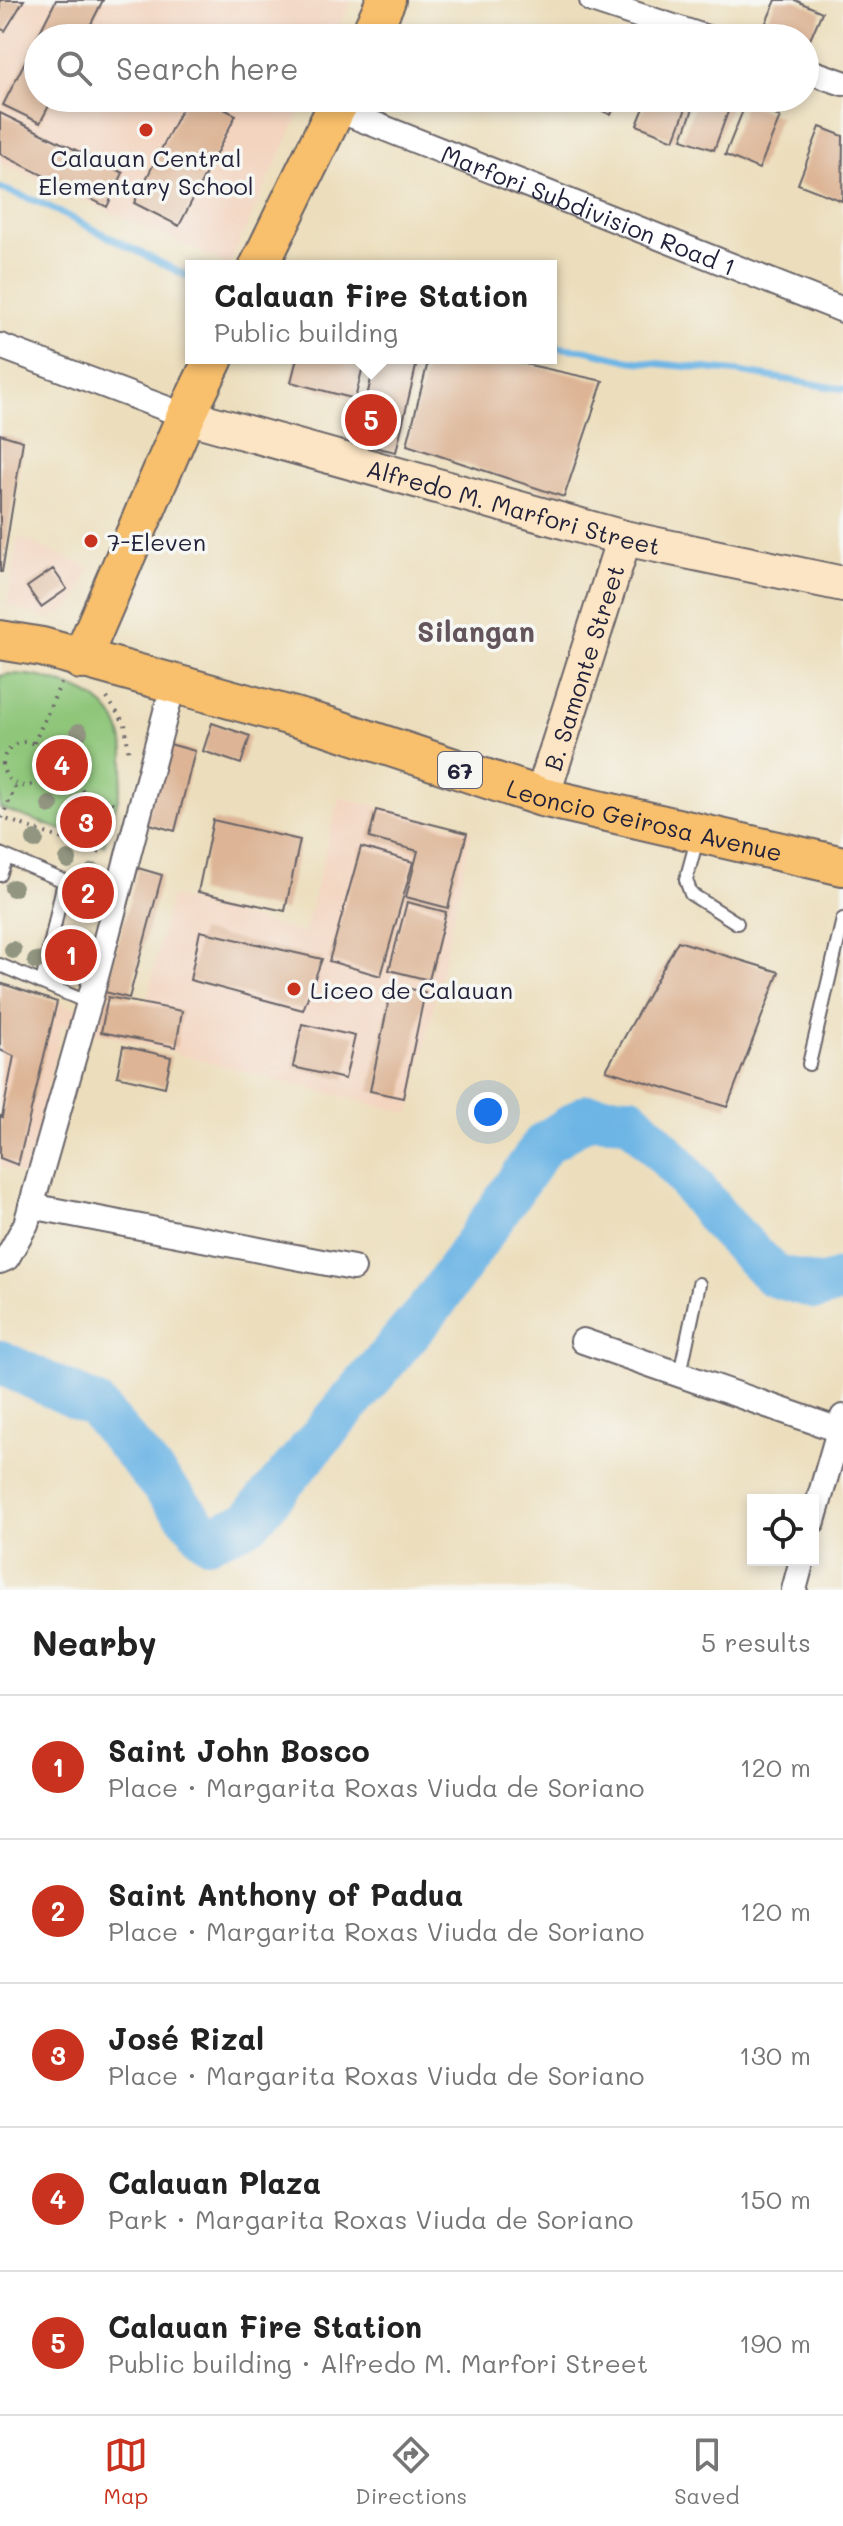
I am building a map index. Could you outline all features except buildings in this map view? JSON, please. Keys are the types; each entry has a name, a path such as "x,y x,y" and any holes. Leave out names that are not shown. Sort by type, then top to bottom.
{"main road":[{"path":"375,24 386,0"},
{"path":"262,260 335,112"},
{"path":"72,668 211,364"},
{"name":"67","path":"0,640 42,647 72,668"},
{"name":"Leoncio Geirosa Avenue","path":"72,668 173,685 327,726 542,797 843,866"}],"street":[{"path":"592,0 665,24"},
{"path":"819,75 843,83"},
{"name":"Marfori Subdivision Road 1","path":"359,112 843,310"},
{"path":"0,346 186,416"},
{"name":"Alfredo M. Marfori Street","path":"186,416 624,538 843,584"},
{"name":"B. Samonte Street","path":"542,797 624,538"},
{"path":"0,1261 7,1258 31,1206 89,1003 173,685"},
{"path":"31,1206 353,1268"},
{"path":"583,1341 841,1424 819,1500"},
{"path":"794,1590 800,1566"}],"lane":[{"path":"699,833 686,880 691,894 737,923"},
{"path":"0,875 4,855 64,881 42,983"},
{"path":"809,1064 843,919"},
{"path":"0,965 89,1003"},
{"path":"680,1374 699,1284"}],"path":[{"path":"34,743 72,668"},
{"path":"99,694 110,700 125,724 130,760"},
{"path":"34,743 44,752 48,767 45,774 32,786 16,785 5,776 3,751 14,744 34,743"},
{"path":"45,774 123,807"},
{"path":"16,785 1,818 107,855 111,843"}],"shaded area":[{"name":"Calauan Central Elementary School","path":"0,0 352,0 341,24 24,24 24,112 300,112 231,260 218,260 0,163"},
{"path":"18,537 90,568 72,608 49,619 7,605"},
{"name":"Liceo de Calauan","path":"339,797 472,831 410,1114 62,1024 29,1177 0,1166 0,983 99,1015 105,995 146,1002 171,896 304,934"}],"green space":[{"path":"9,674 59,682 99,701 114,717 122,736 124,756 117,801 104,845 0,808 0,676"}],"waterway":[{"path":"0,188 41,203 185,275"},
{"path":"557,348 585,350 632,361 740,372 843,389"},
{"path":"0,1362 95,1406 208,1539 249,1522 434,1303 544,1144 587,1116 630,1118 676,1165 722,1223 773,1275 818,1288 843,1280"}],"place":[{"name":"Calauan Central Elementary School","path":"146,130"},
{"name":"Calauan Fire Station","path":"371,420"},
{"name":"7-Eleven","path":"91,541"},
{"name":"Calauan Plaza","path":"62,765"},
{"name":"José Rizal","path":"86,822"},
{"name":"Saint Anthony of Padua","path":"88,893"},
{"name":"Saint John Bosco","path":"71,955"},
{"name":"Liceo de Calauan","path":"294,989"}],"district":[{"name":"Silangan","path":"476,631"}]}
